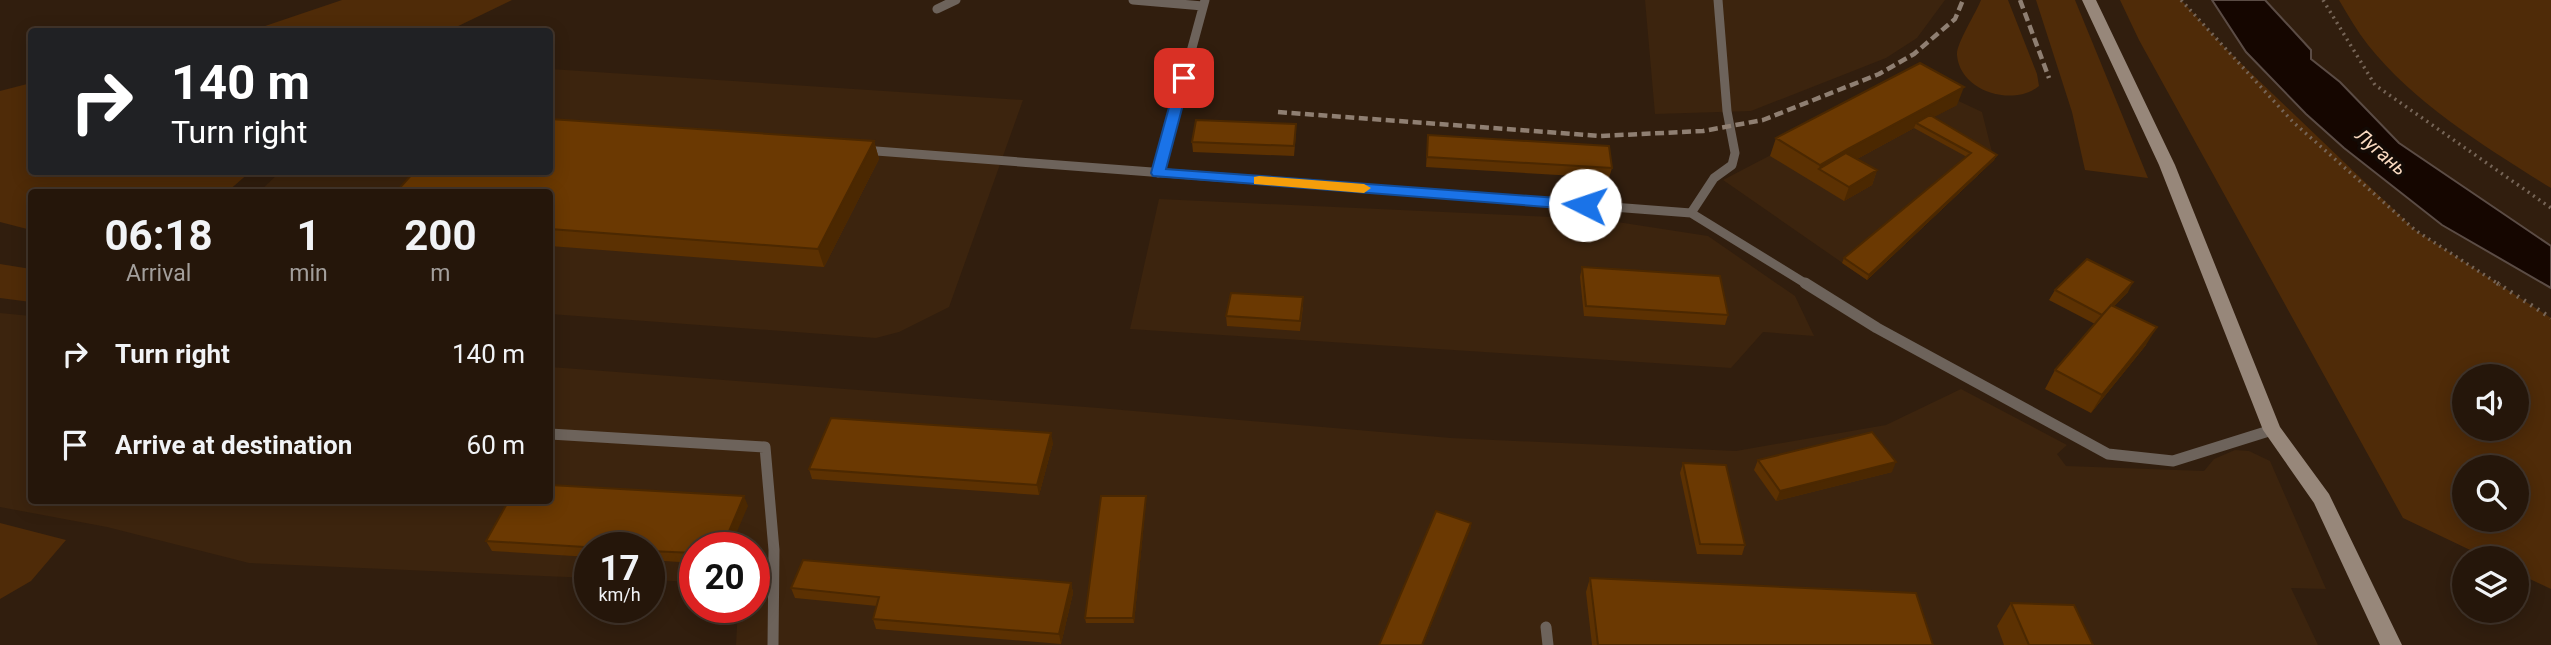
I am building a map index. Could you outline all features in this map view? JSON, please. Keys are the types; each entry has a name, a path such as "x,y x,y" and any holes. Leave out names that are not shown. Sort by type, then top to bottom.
{"street":[{"path":"2089,0 2167,165 2272,430 2322,499 2391,645"}],"lane":[{"path":"937,9 956,0"},
{"path":"1133,0 1204,3 1158,173"},
{"path":"1691,213 1714,178 1732,165 1735,153 1727,111 1718,0"},
{"path":"856,150 1691,213 1877,328 2108,454 2173,461 2272,430"},
{"path":"553,434 765,447 774,550 773,645"},
{"path":"1546,626 1548,645"}],"path":[{"path":"2181,0 2293,122 2415,230 2551,318"},
{"path":"2323,0 2375,85 2551,208"}],"shaded area":[{"path":"342,0 512,0 454,28 259,28"},
{"path":"1645,0 1945,0 1917,38 1886,58 1751,111 1655,114"},
{"path":"1981,0 2008,0 2037,74 2039,86 2016,95 2002,95 1977,87 1960,68 1958,50"},
{"path":"2036,0 2075,0 2148,178 2085,170 2072,112"},
{"path":"2120,0 2181,0 2228,51 2415,230 2551,318 2551,589 2529,579 2529,546 2462,546 2403,518 2139,40"},
{"path":"2339,0 2551,0 2551,188 2454,124 2408,87 2368,45"},
{"path":"553,69 1023,100 949,307 899,332 876,338 553,314 553,189 262,189 277,175 553,175"},
{"path":"1914,80 1982,112 1994,160 1867,280 1723,180"},
{"path":"28,84 28,175 247,175 230,189 28,189 28,229 0,222 0,91"},
{"path":"1159,199 1598,219 1708,236 1795,296 1814,336 1763,332 1731,368 1130,329"},
{"path":"0,264 28,269 28,302 0,298"},
{"path":"0,313 28,316 28,504 553,504 553,367 1099,408 1451,438 1736,451 1886,425 1961,389 2067,445 2057,454 2066,466 2204,471 2214,459 2235,450 2249,451 2270,461 2326,589 2291,588 2318,645 736,645 737,623 770,623 770,532 679,532 679,581 665,581 665,532 574,532 574,577 249,563 107,527 0,507"},
{"path":"0,523 66,540 31,581 0,599"}],"water":[{"name":"Лугань","path":"2212,0 2265,0 2311,50 2311,59 2340,82 2399,143 2551,246 2551,288 2442,225 2344,148 2306,114 2246,52"}],"building":[{"path":"1920,63 1964,87 1820,165 1776,138"},
{"path":"1930,115 1997,155 1869,275 1844,258 1971,153 1916,123"},
{"path":"553,119 874,141 818,249 553,229 553,189 399,189 411,175 553,175"},
{"path":"1196,120 1296,124 1294,146 1192,142"},
{"path":"1428,135 1609,146 1612,168 1427,157"},
{"path":"1846,153 1877,170 1849,187 1819,169"},
{"path":"2087,259 2133,282 2102,315 2055,290"},
{"path":"1582,267 1720,276 1728,315 1586,306"},
{"path":"1231,293 1303,297 1300,321 1226,316"},
{"path":"2111,305 2157,327 2102,395 2055,370"},
{"path":"831,418 1051,433 1037,485 809,469"},
{"path":"1872,432 1896,462 1780,491 1758,460"},
{"path":"1683,463 1726,465 1745,545 1700,544"},
{"path":"553,485 744,496 729,532 679,532 679,552 665,552 665,532 574,532 574,546 486,541 507,504 553,504"},
{"path":"1101,496 1146,496 1133,618 1085,618"},
{"path":"1436,511 1471,523 1422,645 1379,645"},
{"path":"803,560 1071,583 1059,634 873,619 879,597 791,588"},
{"path":"1590,578 1916,593 1933,645 1598,645"},
{"path":"2011,603 2074,605 2093,645 2029,645"}],"railway":[{"path":"1278,112 1600,136 1703,131 1763,120 1879,74 1914,54 1955,19 1963,0"},
{"path":"2020,0 2049,78"}],"slow traffic":[{"path":"1259,180 1364,188"}],"route":[{"path":"1184,78 1158,173 1585,205"}]}
